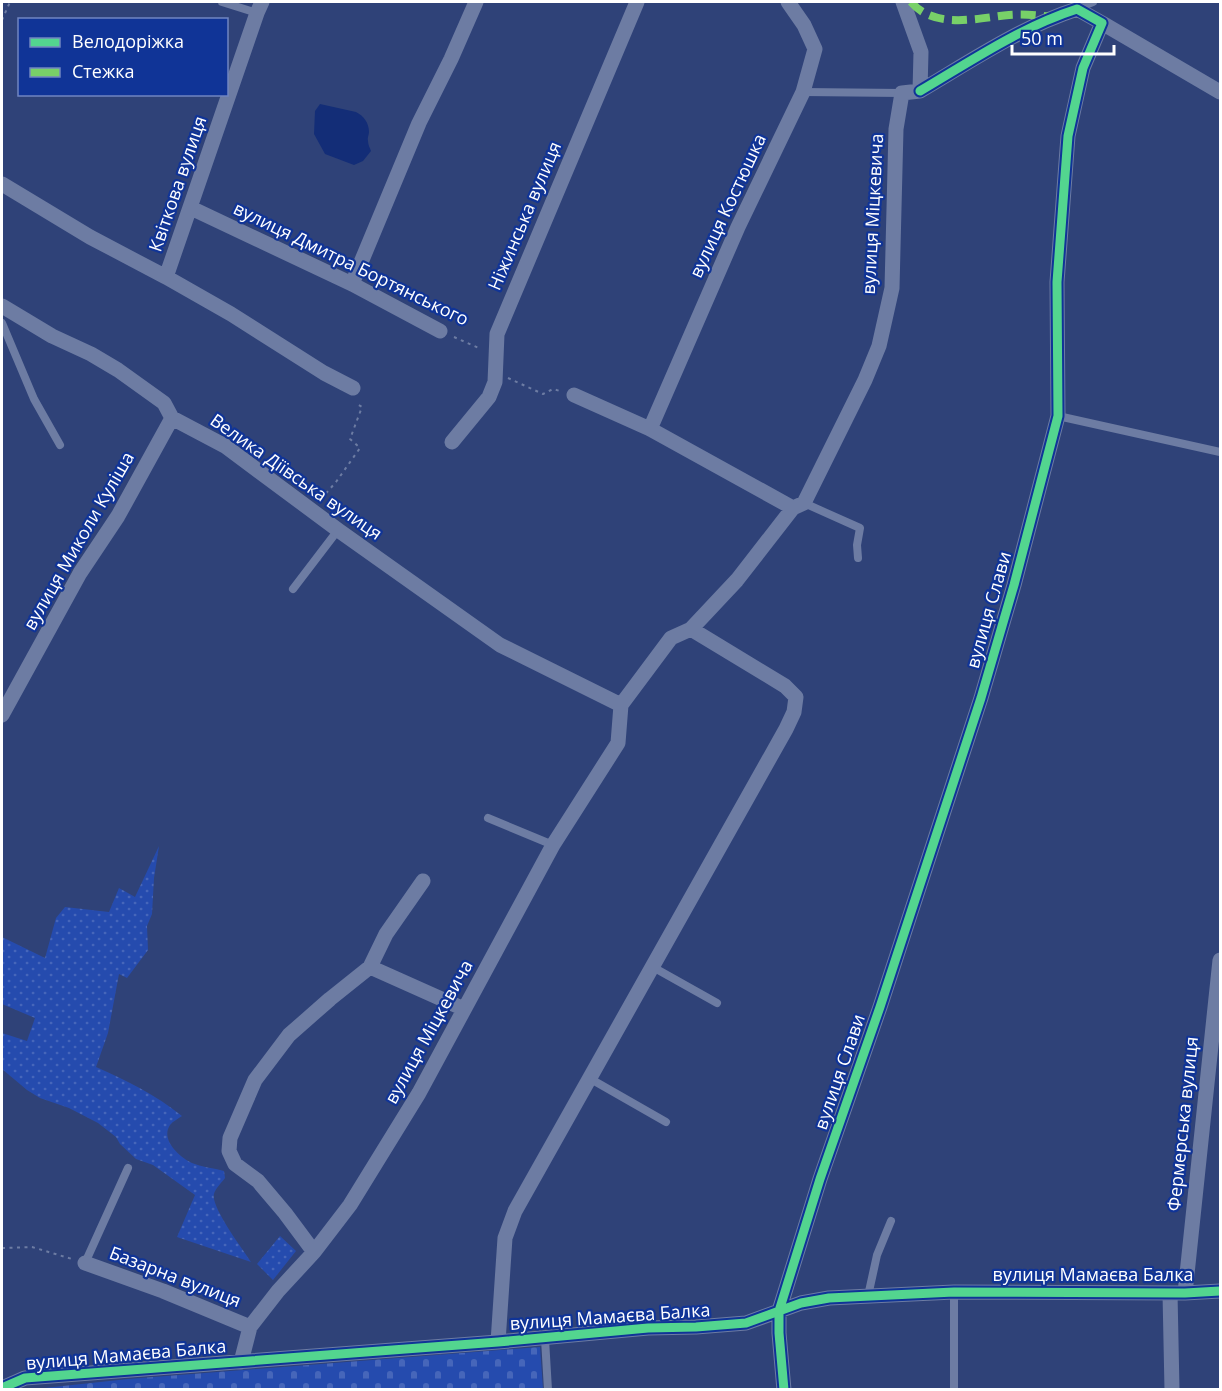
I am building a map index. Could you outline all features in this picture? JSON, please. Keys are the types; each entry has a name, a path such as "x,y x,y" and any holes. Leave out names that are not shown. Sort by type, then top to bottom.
{"street":[{"path":"352,284 419,123 476,2"},
{"name":"Ніжинська вулиця","path":"452,442 489,397 495,382 497,334 501,323 637,2"},
{"name":"вулиця Костюшка","path":"650,429 738,227 803,92 815,49 804,25 788,2"},
{"path":"903,2 921,52 921,91"},
{"name":"Квіткова вулиця","path":"228,93 260,7"},
{"path":"902,93 921,91 984,53 1051,17 1077,9 1221,92"},
{"name":"вулиця Слави","path":"784,1389 779,1311 820,1179 880,1007 981,698 1014,585 1058,416 1057,282 1068,136 1083,68 1102,23"},
{"name":"вулиця Міцкевича","path":"241,1362 250,1327 278,1291 314,1252 350,1204 419,1093 553,845 618,743 621,705 671,638 691,629 737,580 799,505 865,380 879,346 892,288 896,129 902,93"},
{"name":"Квіткова вулиця","path":"166,277 227,96"},
{"path":"2,184 90,237 231,314 324,373 353,388"},
{"name":"вулиця Дмитра Бортянського","path":"191,208 352,284 440,331"},
{"name":"Велика Діївська вулиця","path":"2,306 52,336 91,354 118,370 164,403 172,418 225,446 387,566 500,645 621,705"},
{"path":"574,395 650,429 799,505"},
{"name":"вулиця Миколи Куліша","path":"2,716 80,573 118,516 172,418"},
{"path":"498,1342 506,1238 515,1211 794,712 796,697 784,686 691,629"},
{"path":"314,1252 258,1180 234,1164 229,1151 230,1138 255,1080 290,1035 370,967 386,934 423,881"},
{"name":"Фермерська вулиця","path":"1172,1389 1178,1293 1221,960"},
{"path":"370,967 464,1009"},
{"name":"Базарна вулиця","path":"85,1263 163,1291 250,1327"},
{"name":"вулиця Мамаєва Балка","path":"2,1388 25,1378 545,1339 648,1328 746,1323 801,1303 829,1298 954,1292 1178,1293 1221,1291"}],"lane":[{"path":"222,2 260,7"},
{"path":"1077,9 1093,2"},
{"path":"803,92 902,93"},
{"path":"2,323 34,399 60,445"},
{"path":"1058,416 1221,452"},
{"path":"799,505 860,528 857,545 858,558"},
{"path":"293,589 338,530"},
{"path":"488,818 553,845"},
{"path":"651,966 717,1003"},
{"path":"589,1078 666,1122"},
{"name":"Базарна вулиця","path":"85,1263 128,1168"},
{"path":"868,1296 877,1255 891,1221"},
{"path":"954,1292 954,1389"},
{"path":"545,1339 548,1389"}],"path":[{"path":"2,20 10,2"},
{"path":"509,378 543,394 553,388"},
{"path":"311,510 336,482 360,448 350,439 362,407 350,400 353,388"}],"green space":[{"path":"159,846 152,914 147,926 148,950 127,978 119,974 108,1033 96,1067 140,1088 182,1116 170,1125 169,1142 182,1157 192,1163 224,1171 225,1178 214,1194 214,1200 222,1218 251,1262 177,1237 195,1195 153,1165 136,1159 116,1137 98,1123 69,1108 40,1098 2,1069 2,1033 27,1041 35,1018 2,1004 2,937 45,958 56,918 65,907 109,912 119,888 135,897"},
{"path":"280,1236 296,1251 273,1280 257,1264"},
{"path":"540,1347 543,1389 35,1389 128,1379"}],"shaded area":[{"path":"320,104 356,112 366,120 371,151 363,161 354,165 325,154 314,134 315,111"}],"marked path":[{"path":"911,2 921,11 944,19 971,20 1014,15 1051,17"}],"cycle path":[{"path":"784,1390 779,1311 820,1179 880,1007 981,698 1014,585 1058,416 1057,282 1068,136 1083,68 1102,23 1077,9 1056,16 997,46 920,91"},
{"path":"2,1388 25,1378 498,1342 648,1328 746,1323 801,1303 829,1298 954,1292 1185,1293 1220,1291"}]}
